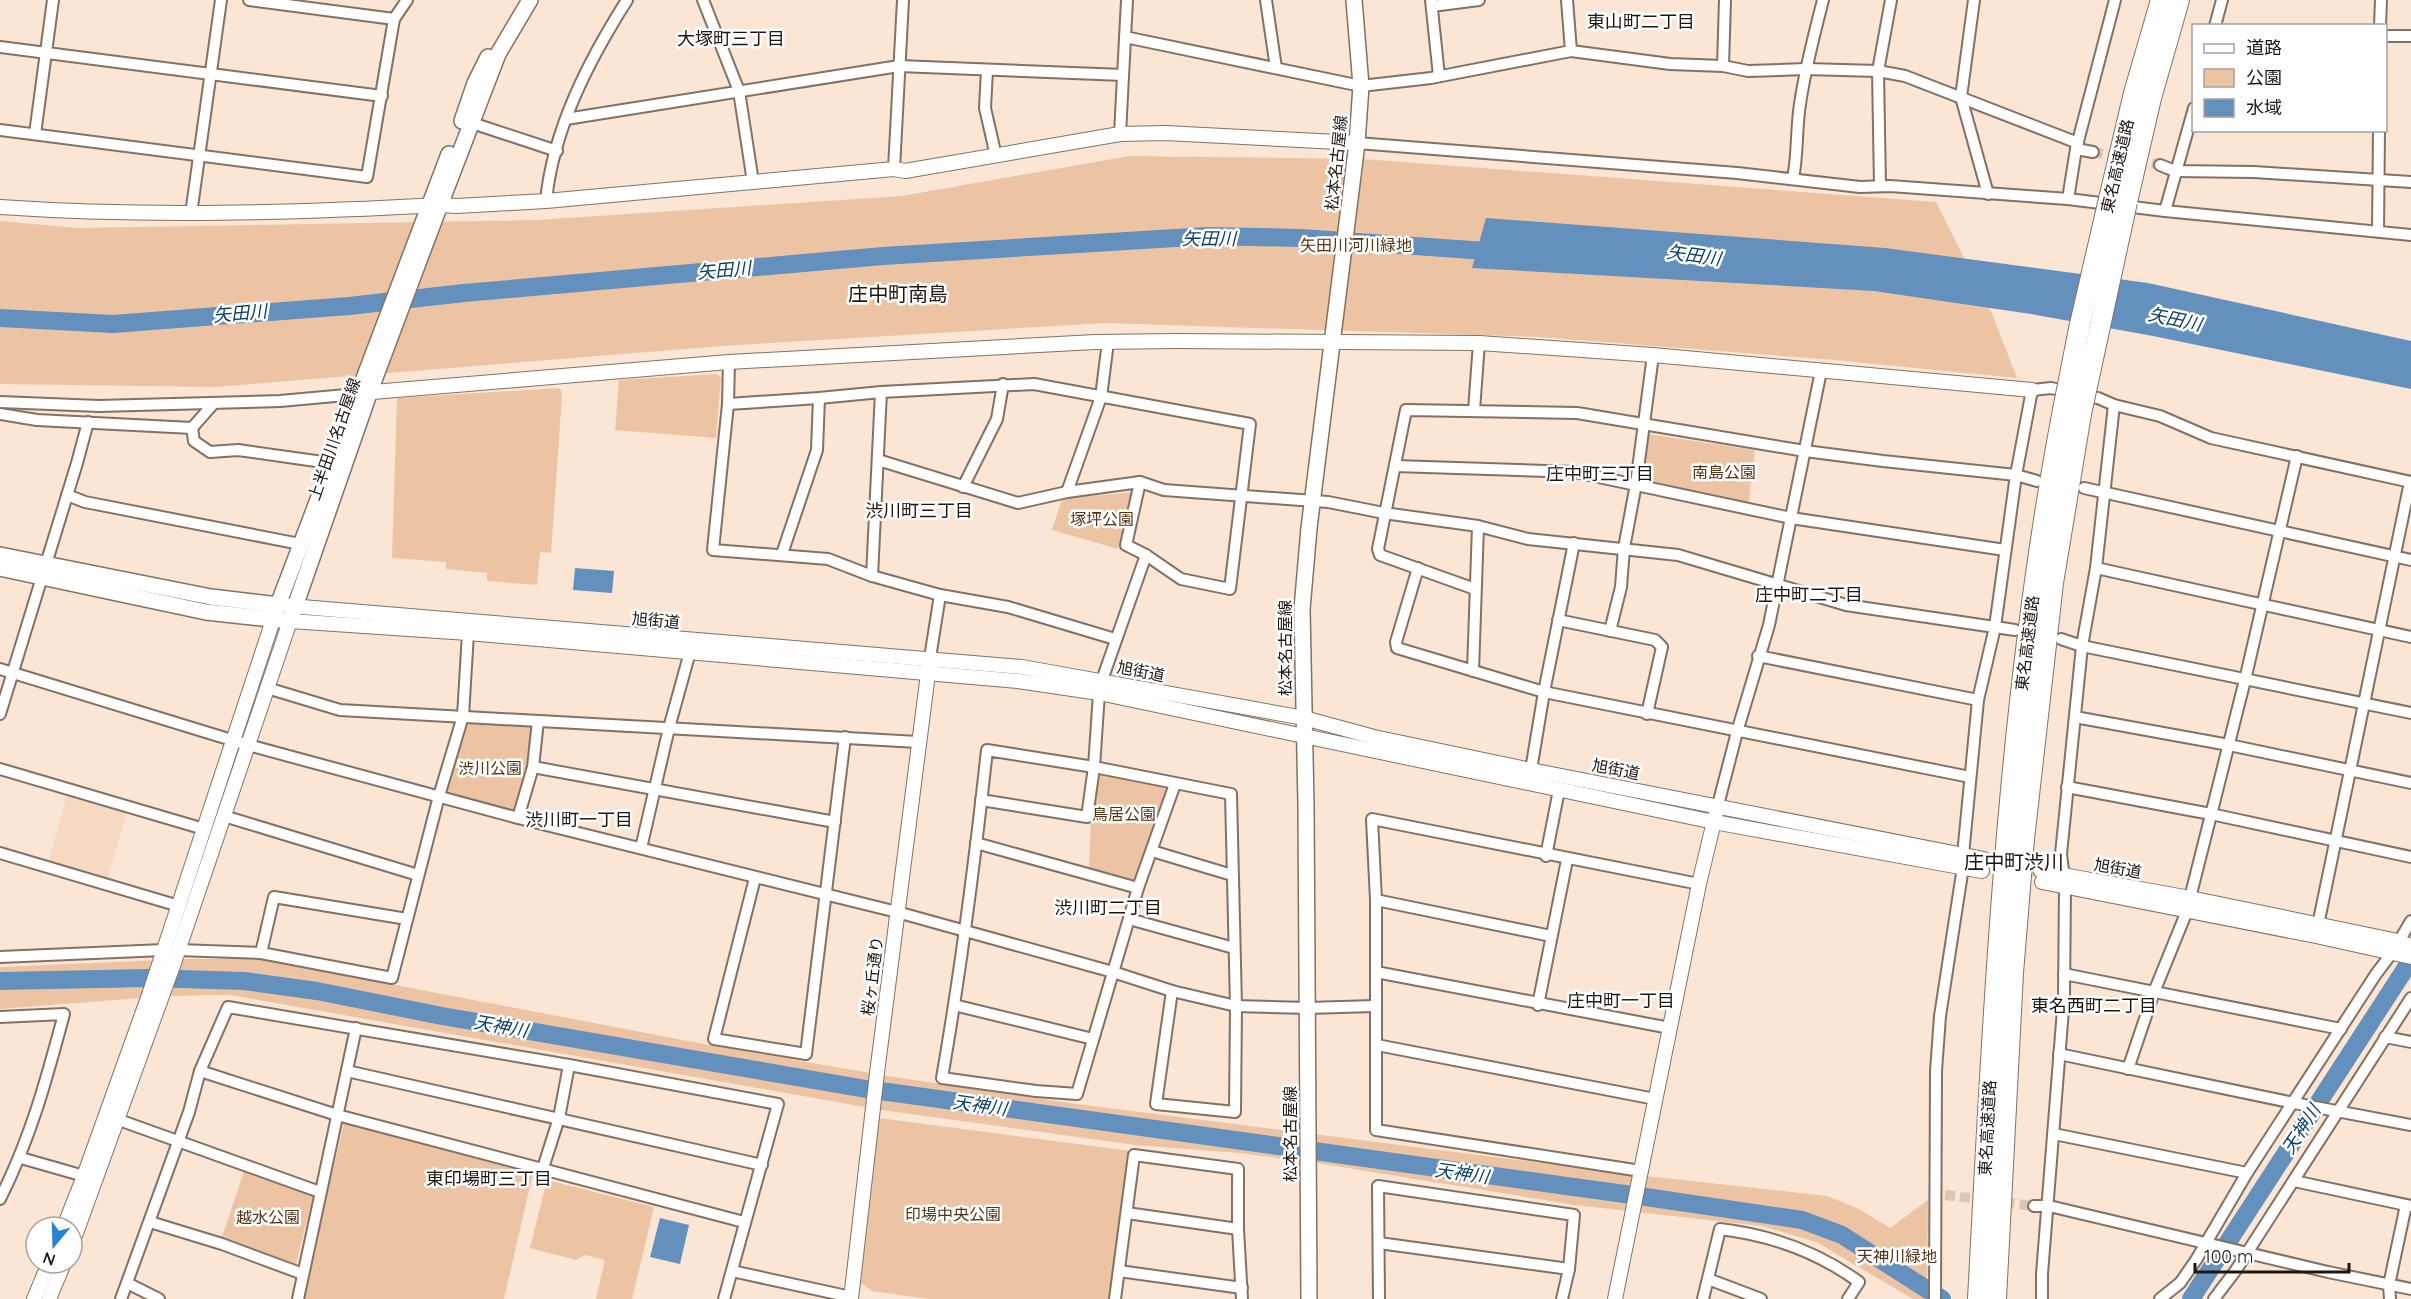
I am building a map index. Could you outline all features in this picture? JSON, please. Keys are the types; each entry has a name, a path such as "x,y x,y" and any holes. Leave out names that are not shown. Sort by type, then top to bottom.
{"highway":[{"name":"東名高速道路","path":"2118,200 2134,93 2161,0"},
{"name":"東名高速道路","path":"1996,1299 2013,973 2024,839 2080,324 2151,98 2179,0"},
{"name":"東名高速道路","path":"1978,1299 2005,837 2035,579 2072,412"}],"main road":[{"name":"上半田川名古屋線","path":"284,613 366,385 419,228 434,209 475,83 494,42 519,0"},
{"name":"上半田川名古屋線","path":"284,613 300,544 330,463 366,385 434,209 472,123 498,54 530,0"},
{"name":"松本名古屋線","path":"1309,1299 1302,609 1331,343 1357,149 1361,86 1354,0"},
{"path":"0,555 44,570"},
{"path":"0,567 44,570 211,597 284,613"}],"street":[{"path":"35,134 53,0"},
{"path":"191,213 221,0"},
{"path":"249,0 394,18"},
{"path":"0,130 367,177 394,18 407,0"},
{"path":"546,201 566,119 604,37 627,0"},
{"path":"704,0 739,91 753,182"},
{"path":"894,169 903,0"},
{"path":"1120,134 1127,0"},
{"path":"1266,0 1276,68"},
{"path":"1439,76 1431,3 1479,0"},
{"path":"1567,0 1571,51"},
{"path":"1724,66 1725,0"},
{"path":"1793,178 1796,163 1796,134 1806,69 1823,0"},
{"path":"1880,186 1878,71 1891,0"},
{"path":"1974,0 1961,97 1988,194"},
{"path":"2068,199 2077,146 2115,0"},
{"path":"2216,24 2222,0"},
{"path":"2380,24 2381,0"},
{"path":"2387,36 2411,36"},
{"path":"1125,37 1361,86 1439,76 1571,51 1670,64 1724,66 1748,71 1806,69 1878,71 1905,76 1961,97 2092,152"},
{"path":"0,47 382,96"},
{"path":"566,119 899,66 1123,75"},
{"path":"987,70 985,108 996,156"},
{"path":"2165,211 2192,112"},
{"path":"472,123 557,151"},
{"path":"2378,231 2379,132"},
{"path":"0,207 78,212 191,213 434,209 894,169 904,171 1120,134 1165,133 1357,149 1793,178 1860,187 1880,186 2068,199 2411,236"},
{"path":"2160,165 2175,171 2254,172 2411,182"},
{"path":"1067,492 1101,397 1108,342"},
{"path":"0,402 99,406 291,400 366,385 729,362 1108,342 1479,343 1653,355 2032,390 2050,388 2098,398 2114,405 2160,416 2211,438 2410,482 2318,924"},
{"path":"1474,410 1479,343"},
{"path":"1610,631 1621,587 1624,548 1645,425 1653,355"},
{"path":"729,362 728,404 713,550 828,559 873,576 940,595 1008,607 1114,639"},
{"path":"1615,1299 1699,884 1737,732 1769,625 1821,371"},
{"path":"728,404 1003,384 1034,384 1250,424 1230,589 1181,579 1146,555 1126,545 1140,482"},
{"path":"963,487 997,419 1003,384"},
{"path":"1935,1299 1940,1194 1936,1071 1940,1016 1963,861 1978,700 1995,627 2016,475 2032,390"},
{"path":"873,576 881,392"},
{"path":"782,554 817,450 819,398"},
{"path":"192,428 214,403"},
{"path":"2042,1299 2064,974 2064,881 2061,854 2082,646 2096,568 2114,405"},
{"path":"1475,589 1380,555 1378,549 1384,513 1406,410 1577,413 1805,451 2016,475 2037,481"},
{"path":"0,414 37,420 192,428"},
{"path":"0,714 88,422"},
{"path":"192,428 195,441 210,452 238,450 330,463"},
{"path":"2128,1069 2154,992 2188,905 2246,680 2297,456"},
{"path":"878,460 1018,503 1067,492 1140,482 1164,490 1328,502 1384,513 1478,526 1528,540 1678,555 1846,605 2015,630"},
{"path":"1395,465 1575,472 1791,518 2005,550"},
{"path":"2084,488 2411,560"},
{"path":"67,495 85,502 300,544"},
{"path":"1473,671 1478,526"},
{"path":"1531,770 1574,543"},
{"path":"981,800 1087,817 1094,767 1100,687 1114,639 1146,555"},
{"path":"1418,568 1396,642 1397,648 1544,692 1970,777"},
{"path":"2096,568 2411,637"},
{"path":"930,658 940,595"},
{"path":"83,1215 118,1120 169,956 224,816 248,745 267,688 284,613"},
{"path":"169,956 179,906 232,740 284,613"},
{"name":"旭街道","path":"284,613 468,633 1100,687 1304,718 1374,737 1718,806 1983,865"},
{"name":"旭街道","path":"284,613 930,658 1022,667 1305,737 1714,822 1963,861"},
{"path":"1558,620 1655,640 1662,647 1647,714"},
{"path":"0,957 261,953 392,978 439,796 463,716 468,633"},
{"path":"2061,639 2082,646 2411,713"},
{"path":"641,848 669,728 690,652"},
{"path":"1758,656 1978,700"},
{"name":"桜ヶ丘通り","path":"855,1298 872,1114 930,658"},
{"path":"0,669 248,745 518,818 897,912 1113,972 1172,991 1236,1006 1307,1008 1375,1006"},
{"path":"267,688 340,710 918,742"},
{"path":"2075,717 2229,745 2411,783"},
{"path":"518,818 533,767 538,721"},
{"path":"755,878 714,1039 806,1054 845,737"},
{"path":"1172,991 1156,1104 1234,1112 1236,1006 1231,794 1094,767 987,750 954,1005 942,1078 1036,1091 1077,1094 1138,888 1175,784"},
{"path":"533,767 835,822"},
{"path":"0,769 204,829"},
{"path":"2067,787 2211,814 2411,857"},
{"path":"1545,855 1559,790"},
{"path":"224,816 418,875"},
{"path":"1640,1175 1376,1130 1376,900 1372,819 1567,860 1699,884"},
{"path":"976,843 1138,888"},
{"path":"1152,851 1233,875"},
{"path":"0,853 179,906"},
{"path":"1538,1005 1567,860"},
{"name":"旭街道","path":"2041,877 2188,905"},
{"path":"261,953 274,897 407,919"},
{"path":"1376,900 1551,936"},
{"path":"2188,905 2318,924 2404,950"},
{"path":"2188,905 2404,950"},
{"path":"1129,919 1234,948"},
{"path":"2160,1299 2180,1283 2247,1173 2298,1104 2341,1029 2404,950 2411,921"},
{"path":"1376,972 1538,1005 1670,1028"},
{"path":"2064,974 2341,1029"},
{"path":"69,1215 156,995"},
{"path":"2214,1299 2294,1181 2335,1111 2411,998"},
{"path":"954,1005 1093,1039"},
{"path":"121,1299 178,1142 200,1071 228,1006 778,1104 724,1299"},
{"path":"0,1017 64,1014 42,1099 21,1158 0,1199"},
{"path":"298,1299 356,1028"},
{"path":"2385,1037 2411,1042"},
{"path":"1377,1045 1655,1099"},
{"path":"2059,1054 2411,1125"},
{"path":"543,1168 559,1118 569,1065"},
{"path":"200,1071 337,1115 744,1222"},
{"path":"347,1071 762,1165"},
{"path":"118,1120 320,1192"},
{"path":"2054,1134 2247,1173"},
{"path":"1115,1299 1134,1155 1238,1169 1238,1229 1242,1294 1119,1271"},
{"path":"21,1158 84,1176"},
{"path":"2294,1181 2409,1206 2390,1285 2390,1299"},
{"path":"1379,1299 1378,1186 1574,1215 1569,1269 1562,1299"},
{"path":"2034,1206 2049,1206 2411,1289"},
{"path":"1127,1213 1238,1229"},
{"path":"150,1222 222,1244 303,1274"},
{"path":"1703,1299 1720,1229 1741,1232 1807,1251 1859,1282 1848,1299"},
{"path":"1379,1243 1569,1269"},
{"path":"732,1271 855,1298"},
{"path":"34,1299 44,1275"},
{"path":"49,1299 59,1275"},
{"path":"1707,1279 1761,1299"},
{"path":"127,1283 159,1299"}],"shaded area":[{"path":"67,795 127,812 107,880 48,863"}],"green space":[{"name":"矢田川河川緑地","path":"1129,156 1363,159 1936,202 1993,316 2017,378 1834,360 1539,337 1105,323 722,346 215,387 0,384 0,221 78,228 537,220 902,196"},
{"path":"717,374 721,378 716,438 615,430 619,380"},
{"path":"560,388 562,396 551,553 540,552 537,585 487,581 487,573 446,569 446,562 392,558 397,398"},
{"name":"南島公園","path":"1647,434 1755,450 1748,506 1641,480"},
{"name":"塚坪公園","path":"1134,492 1118,549 1052,530 1062,499"},
{"name":"渋川公園","path":"465,720 532,726 528,766 514,812 447,795"},
{"name":"鳥居公園","path":"1097,771 1167,786 1135,884 1089,870 1091,819"},
{"name":"天神川緑地","path":"182,959 260,959 714,1046 887,1076 1077,1104 1628,1174 1827,1196 1859,1209 1890,1228 1928,1200 1927,1299 1913,1299 1816,1242 1762,1226 1575,1205 1323,1164 1240,1153 1135,1145 882,1110 230,995 167,996 0,1009 0,967"},
{"name":"印場中央公園","path":"879,1118 1131,1151 1108,1299 928,1299 872,1291 858,1281"},
{"path":"344,1123 533,1173 504,1299 302,1299"},
{"name":"越水公園","path":"244,1171 313,1196 296,1264 222,1237"},
{"path":"547,1180 654,1207 632,1299 596,1299 605,1260 585,1255 576,1260 530,1248"}],"water":[{"path":"1486,218 1885,248 2148,283 2411,341 2411,389 2153,336 2031,314 1874,291 1472,268"},
{"path":"575,568 614,571 612,593 573,590"},
{"path":"660,1218 689,1225 680,1264 650,1257"}],"waterway":[{"name":"矢田川","path":"0,318 113,324 349,306 464,293 883,256 1208,236 1301,238 1500,252"},
{"name":"天神川","path":"2191,1299 2411,960"},
{"name":"天神川","path":"0,981 148,978 244,981 317,991 442,1016 866,1089 1802,1220 1842,1235 1942,1299"}],"tunnel":[{"path":"2093,152 2160,165"},
{"path":"1984,859 2041,871"},
{"path":"1945,1195 2034,1206"}],"district":[{"name":"東山町二丁目","path":"1641,21"},
{"name":"大塚町三丁目","path":"731,38"},
{"name":"庄中町南島","path":"898,293"},
{"name":"庄中町三丁目","path":"1600,473"},
{"name":"渋川町三丁目","path":"919,510"},
{"name":"庄中町二丁目","path":"1809,594"},
{"name":"渋川町一丁目","path":"579,819"},
{"name":"庄中町渋川","path":"2014,861"},
{"name":"渋川町二丁目","path":"1108,907"},
{"name":"庄中町一丁目","path":"1621,1000"},
{"name":"東名西町二丁目","path":"2094,1005"},
{"name":"東印場町三丁目","path":"489,1178"}]}
